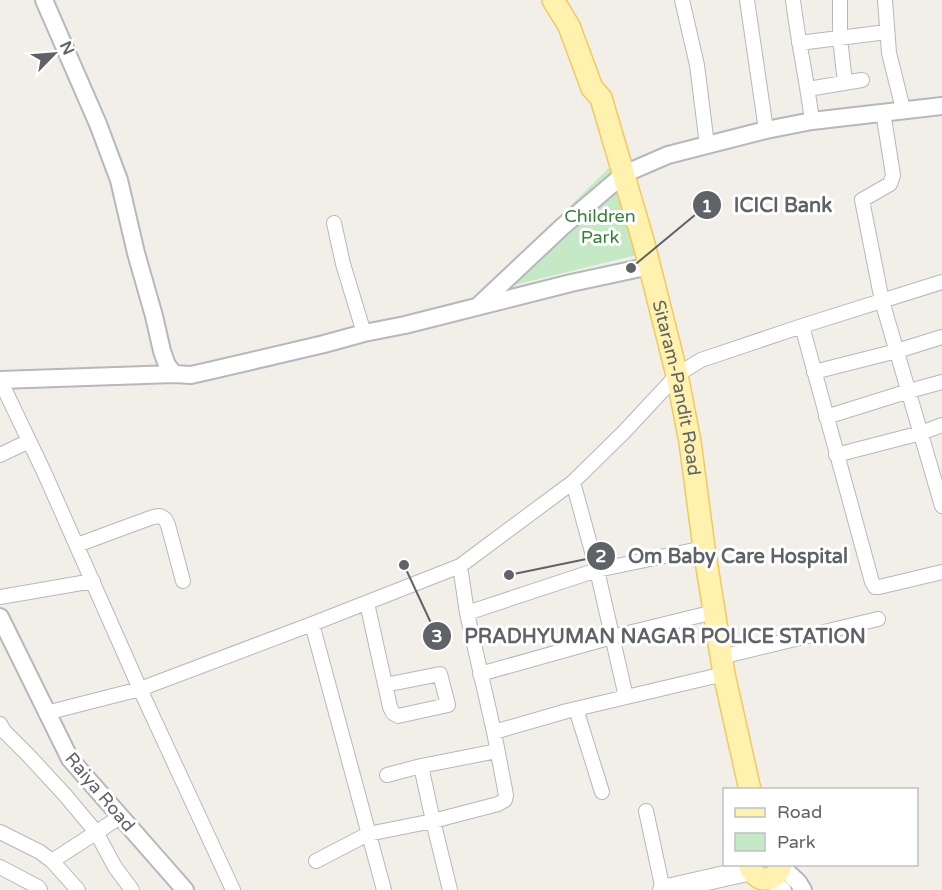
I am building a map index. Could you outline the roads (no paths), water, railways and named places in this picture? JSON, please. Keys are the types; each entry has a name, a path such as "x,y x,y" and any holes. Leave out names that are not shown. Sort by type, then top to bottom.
{"main road":[{"name":"Sitaram-Pandit Road","path":"553,0 570,26 592,88 601,98 650,266 677,375 690,442 722,666 750,788"},
{"path":"569,0 593,55 602,84 601,98"},
{"path":"663,890 767,875"}],"street":[{"path":"44,0 99,124 119,180 162,351 166,365 174,374"},
{"path":"682,0 697,65 707,145"},
{"path":"747,0 766,130"},
{"path":"793,0 812,121"},
{"path":"840,0 840,38 844,83"},
{"path":"885,0 889,53 903,109"},
{"path":"799,43 887,32"},
{"path":"808,89 862,80"},
{"path":"476,308 562,227 624,174 668,156 766,130 812,121 942,105"},
{"path":"883,112 893,174 890,184 862,200 882,301 921,433 937,468 942,506"},
{"path":"334,223 343,264 364,333"},
{"path":"233,890 0,380 191,375 650,266"},
{"path":"46,712 140,689 460,566 573,482 677,375 701,360 942,282"},
{"path":"802,326 872,582 875,587 879,587 942,572"},
{"path":"814,372 942,337"},
{"path":"826,417 942,382"},
{"path":"836,455 921,433 942,425"},
{"path":"0,455 29,441"},
{"path":"573,482 597,570 626,697"},
{"path":"77,545 160,516 168,525 183,581"},
{"path":"467,613 597,570 704,548"},
{"path":"315,861 368,834 433,821 498,804 505,800 494,732 467,613 460,566"},
{"path":"0,597 93,581"},
{"path":"367,603 390,707 393,713 398,716 448,705 440,674 385,684"},
{"path":"480,674 612,637 714,612"},
{"name":"Raiya Road","path":"0,617 70,759 185,890"},
{"path":"494,732 626,697 879,619"},
{"path":"312,624 384,890"},
{"path":"576,709 602,792"},
{"path":"0,728 65,795 96,832 115,867 132,890"},
{"path":"387,775 497,751"},
{"path":"421,766 450,890"},
{"path":"646,811 663,890"},
{"path":"52,861 120,817"},
{"path":"0,832 40,852 52,861 78,890"},
{"path":"0,867 40,890"},
{"path":"767,875 798,882 803,890"}],"place":[{"name":"ICICI Bank","path":"631,268"},
{"name":"PRADHYUMAN NAGAR POLICE STATION","path":"404,565"},
{"name":"Om Baby Care Hospital","path":"509,575"}],"park label":[{"name":"Children Park","path":"600,226"}]}
